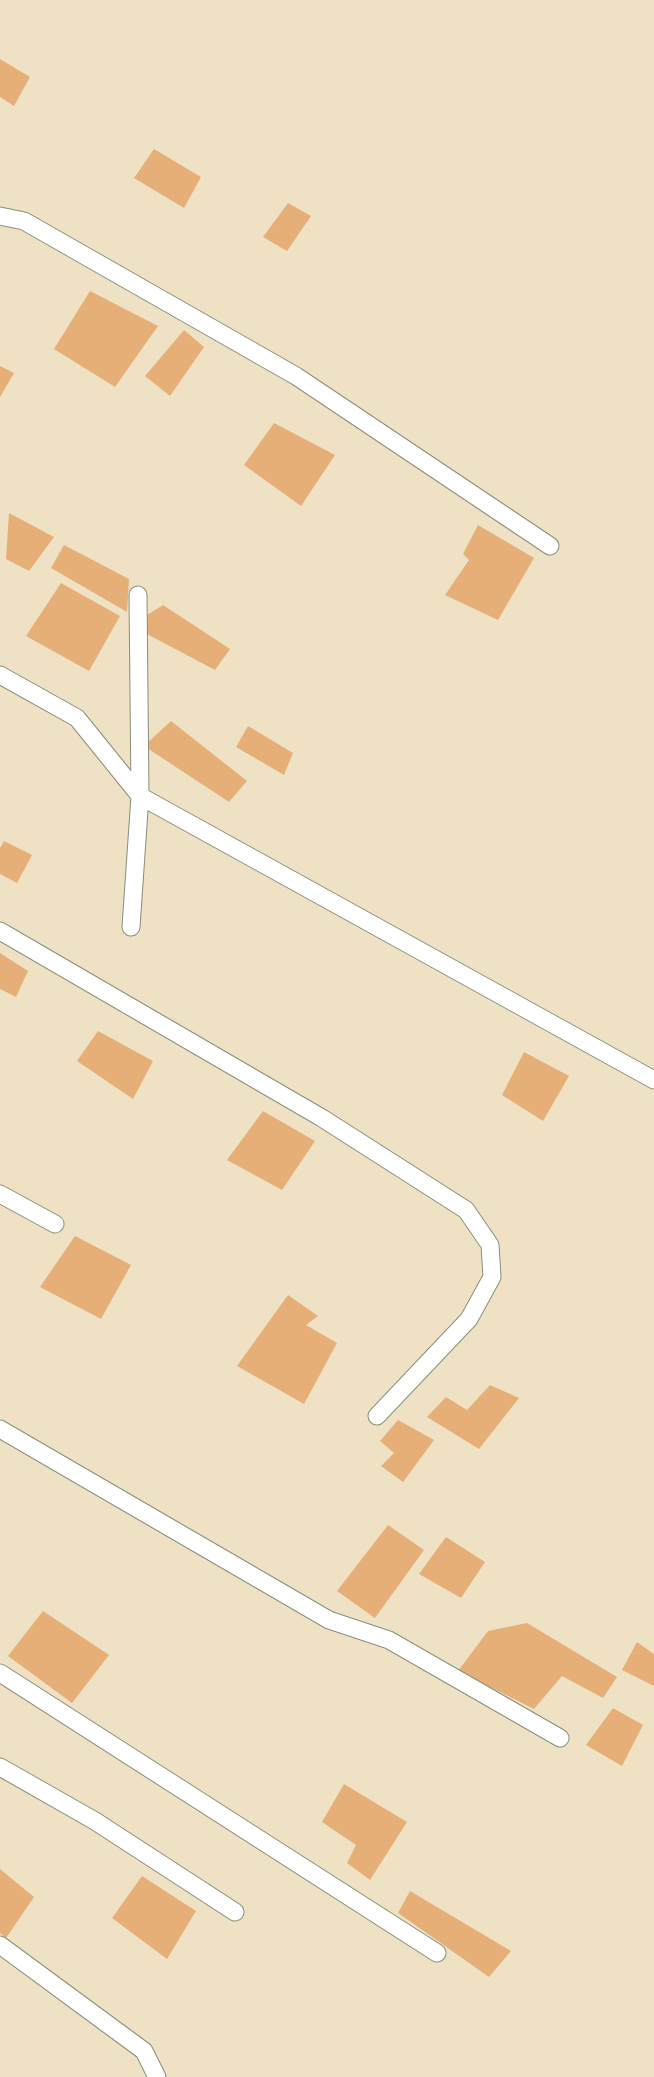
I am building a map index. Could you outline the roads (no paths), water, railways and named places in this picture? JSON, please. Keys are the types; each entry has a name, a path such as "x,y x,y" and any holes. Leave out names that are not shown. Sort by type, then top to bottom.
{"lane":[{"path":"0,216 24,221 296,376 550,546"},
{"path":"131,927 140,796 138,595"},
{"path":"0,675 77,718 140,796 654,1080"},
{"path":"0,931 322,1118 466,1210 490,1245 492,1277 470,1319 377,1416"},
{"path":"0,1194 55,1224"},
{"path":"0,1429 329,1620 389,1640 560,1738"},
{"path":"0,1673 437,1953"},
{"path":"0,1767 95,1821 235,1912"},
{"path":"0,1945 144,2051 157,2077"}]}
